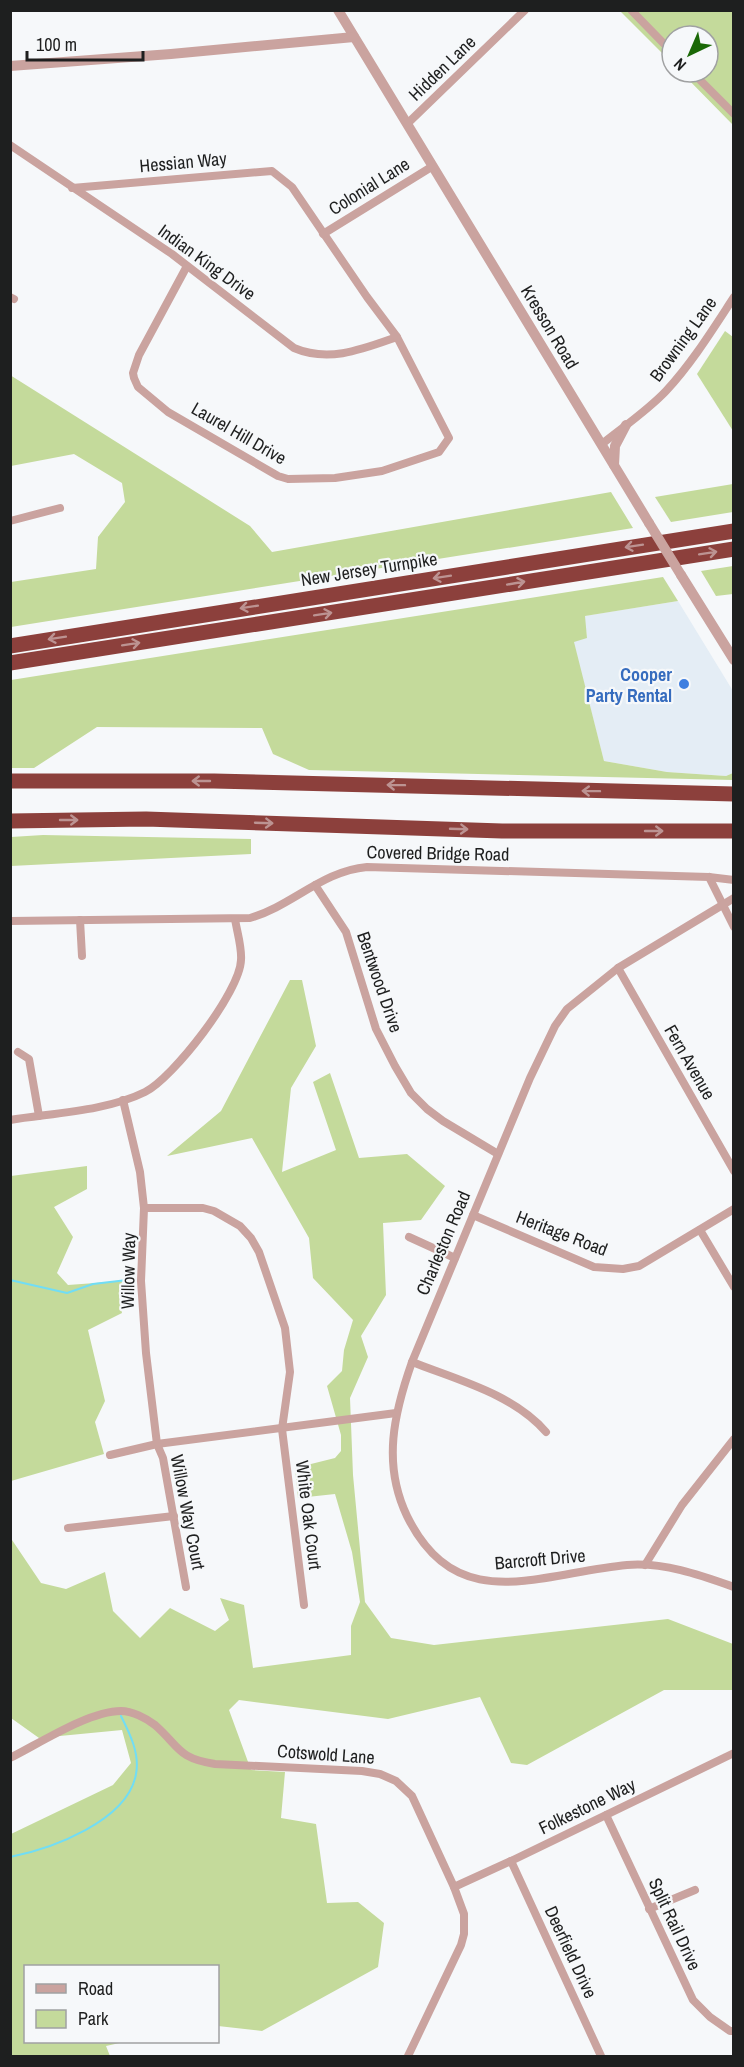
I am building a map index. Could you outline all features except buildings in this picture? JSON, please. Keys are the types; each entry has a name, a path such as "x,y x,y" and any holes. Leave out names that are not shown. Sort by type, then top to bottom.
{"highway":[{"name":"New Jersey Turnpike","path":"10,646 734,531"},
{"name":"New Jersey Turnpike","path":"10,663 734,549"},
{"path":"10,781 214,781 734,794"},
{"path":"10,821 146,819 502,831 734,831"}],"street":[{"name":"Kresson Road","path":"338,10 649,524 734,660"},
{"name":"Hidden Lane","path":"407,124 525,10"},
{"path":"632,11 660,39"},
{"path":"10,66 354,37"},
{"path":"704,84 734,114"},
{"name":"Indian King Drive","path":"10,145 187,266 294,348 329,355 346,354 397,337"},
{"name":"Colonial Lane","path":"323,234 433,166"},
{"name":"Hessian Way","path":"72,188 272,171 292,187"},
{"name":"Laurel Hill Drive","path":"187,266 135,365 134,378 138,387 168,412 278,476 288,479 366,475 440,452 449,438 397,337 292,187"},
{"name":"Browning Lane","path":"602,444 667,390 734,297"},
{"path":"614,465 615,446 626,425"},
{"path":"10,521 60,508"},
{"name":"Covered Bridge Road","path":"10,921 235,919 264,914 342,871 367,867 709,877 734,880"},
{"path":"709,877 734,927"},
{"name":"Bentwood Drive","path":"315,885 346,932 376,1029 411,1093 443,1121 498,1154"},
{"name":"Charleston Road","path":"396,1413 412,1362 530,1078 555,1026 567,1009 618,968 734,898"},
{"path":"10,1120 123,1100 146,1092 157,1084 217,1015 236,981 241,961 235,919"},
{"path":"80,920 82,956"},
{"name":"Fern Avenue","path":"618,968 734,1171"},
{"path":"18,1052 29,1059 39,1116"},
{"name":"Willow Way","path":"123,1100 140,1172 144,1208 141,1281 146,1353 157,1444"},
{"name":"White Oak Court","path":"144,1208 202,1208 214,1211 240,1226 251,1238 259,1252 285,1328 290,1372 282,1429 304,1605"},
{"name":"Heritage Road","path":"473,1215 594,1267 610,1270 639,1266 734,1209"},
{"path":"700,1230 734,1287"},
{"path":"409,1237 455,1258"},
{"path":"412,1362 496,1395 533,1418 546,1432"},
{"path":"110,1455 157,1444 396,1413"},
{"name":"Barcroft Drive","path":"396,1413 393,1429 393,1456 396,1483 404,1510 416,1534 432,1555 450,1570 472,1579 501,1582 564,1576 628,1565 645,1565 673,1568 734,1587"},
{"path":"645,1565 682,1505 734,1439"},
{"name":"Willow Way Court","path":"157,1444 163,1458 186,1587"},
{"path":"68,1528 174,1516"},
{"name":"Cotswold Lane","path":"10,1758 82,1722 105,1713 123,1711 138,1715 154,1725 180,1752 195,1761 362,1771 380,1774 396,1781 411,1796 454,1887 464,1914 464,1934 461,1945 408,2056"},
{"name":"Folkestone Way","path":"454,1887 734,1753"},
{"name":"Split Rail Drive","path":"606,1815 693,2000 710,2017 730,2031 734,2031"},
{"name":"Deerfield Drive","path":"511,1861 602,2056"},
{"path":"649,1909 695,1890"}],"shaded area":[{"path":"678,601 733,691 733,773 726,776 667,772 604,761 573,641 587,637 584,616"}],"green space":[{"path":"620,11 733,11 733,125 693,84 720,84 720,24 660,24 660,51"},
{"path":"725,331 733,337 733,431 697,374"},
{"path":"10,375 250,526 272,552 611,492 633,528 11,627 11,582 96,569 98,537 125,502 122,483 74,454 11,466"},
{"path":"733,484 733,512 671,522 655,497"},
{"path":"733,566 733,594 716,596 701,571"},
{"path":"663,577 678,601 585,616 587,638 574,642 604,761 667,772 726,776 733,773 733,780 309,770 273,754 262,728 97,727 34,768 11,768 11,680"},
{"path":"43,835 251,839 251,854 11,866 11,837"},
{"path":"290,980 302,980 316,1046 291,1088 282,1172 336,1150 313,1082 330,1073 359,1158 407,1154 445,1186 421,1220 383,1223 386,1295 361,1336 368,1357 350,1398 353,1475 365,1602 391,1638 434,1645 668,1619 733,1644 733,1690 664,1690 527,1765 511,1763 480,1697 388,1719 239,1700 229,1710 251,1770 285,1772 281,1818 316,1824 327,1903 358,1902 384,1923 378,1967 262,2031 219,2026 219,1965 24,1965 24,2043 120,2043 106,2046 110,2056 11,2056 11,1834 113,1785 131,1763 122,1730 39,1738 11,1718 10,1537 41,1583 66,1589 105,1572 113,1611 140,1638 170,1608 215,1631 229,1620 220,1598 244,1605 253,1668 351,1655 351,1626 360,1602 352,1552 335,1494 298,1498 295,1468 335,1458 341,1451 341,1435 327,1386 342,1371 344,1350 353,1320 313,1278 309,1238 252,1138 167,1156 221,1111"},
{"path":"87,1166 87,1189 54,1207 73,1237 57,1273 68,1285 122,1281 119,1297 122,1313 88,1330 105,1401 95,1422 104,1454 11,1481 11,1176"}],"waterway":[{"path":"10,1280 67,1293 93,1284 127,1280"},
{"path":"10,1857 66,1840 103,1819 119,1806 130,1791 137,1767 133,1744 121,1716"}],"place":[{"name":"Cooper Party Rental","path":"684,684"}]}
